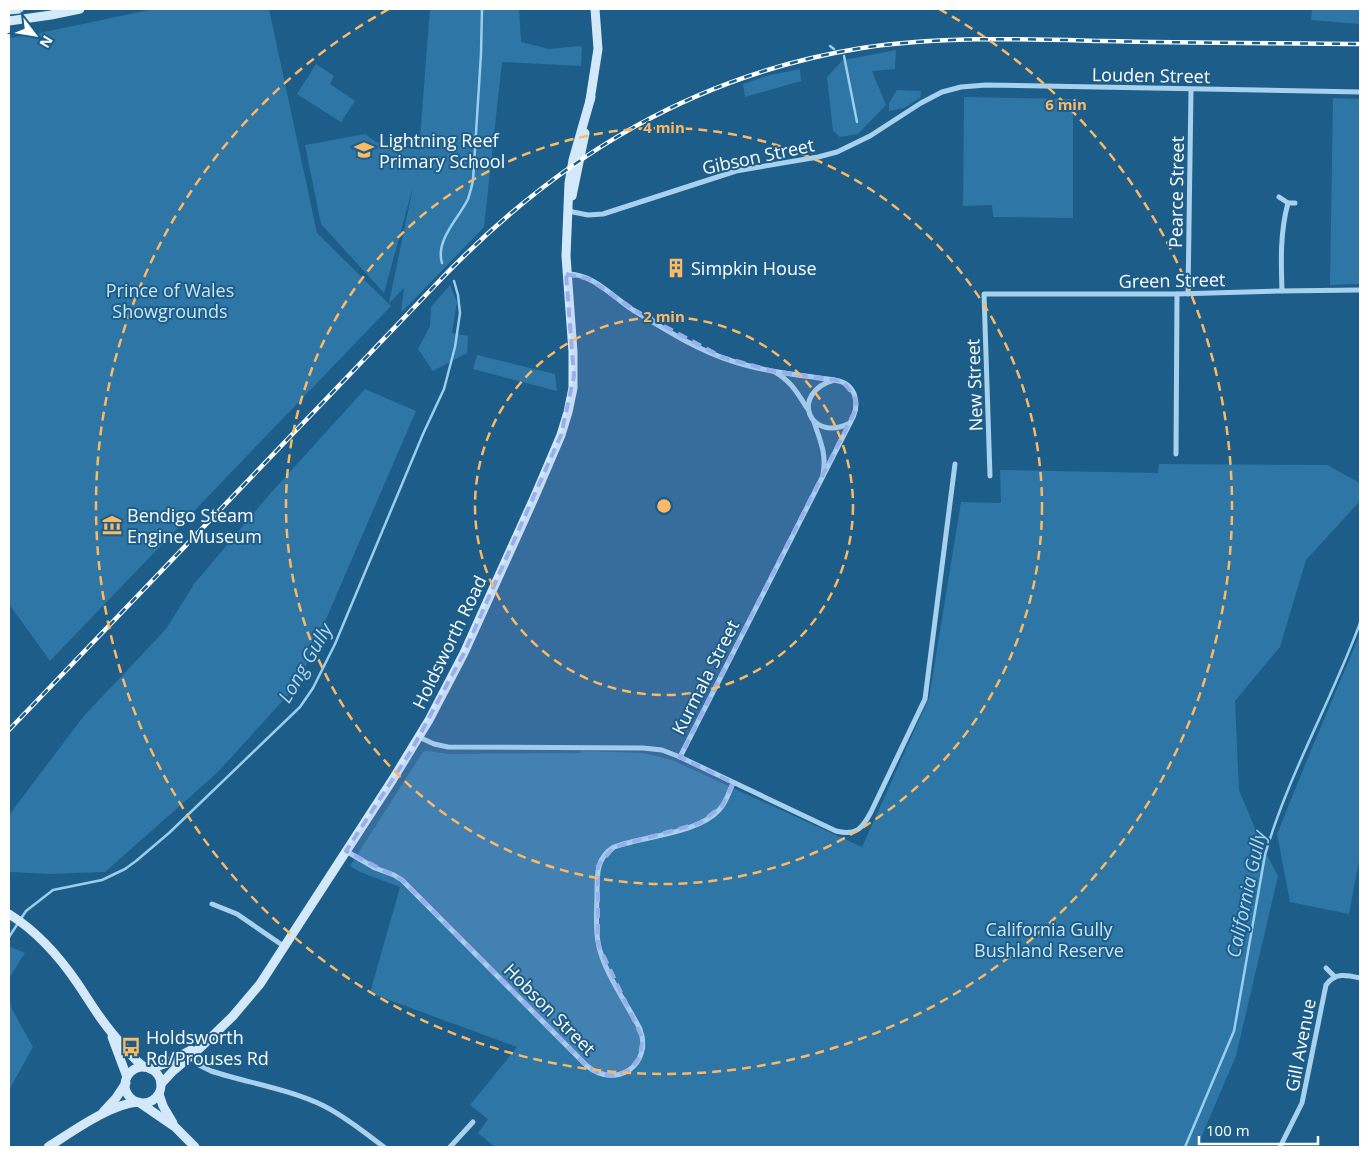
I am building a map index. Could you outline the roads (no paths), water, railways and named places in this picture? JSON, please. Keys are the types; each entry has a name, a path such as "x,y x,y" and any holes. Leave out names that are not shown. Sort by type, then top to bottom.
{"main road":[{"path":"9,10 19,9"},
{"path":"28,9 32,15"},
{"path":"9,21 32,15 80,9"},
{"name":"Holdsworth Road","path":"161,1084 189,1054 214,1034 249,997 285,947 419,736 456,669 479,622 556,449 571,399 574,376 573,339 566,274 566,244 568,211 582,151 598,49 595,9"},
{"path":"12,916 24,923 59,958 111,1035 134,1060 158,1075 161,1084 159,1094 163,1106 175,1127"},
{"path":"111,1035 126,1080 128,1095 175,1127 195,1147"},
{"name":"Holdsworth Road","path":"148,1068 189,1054"},
{"path":"99,1116 116,1098 126,1080 135,1070 148,1068"},
{"path":"48,1147 99,1116 129,1103 151,1102 159,1094"}],"street":[{"name":"Louden Street","path":"942,92 970,85 1360,92"},
{"name":"Pearce Street","path":"1188,294 1191,90"},
{"name":"Gibson Street","path":"568,211 588,215 603,214 736,171 837,152 870,136 921,103 942,92"},
{"path":"1279,197 1288,203 1295,203"},
{"path":"1282,291 1281,254 1284,221 1288,203"},
{"path":"566,274 576,274 589,279 636,311 710,352 732,361 772,371 842,381 852,391 856,399 855,414 850,424 831,430 819,426 813,420 799,394 790,383 772,371"},
{"name":"Green Street","path":"984,294 1188,294 1360,290"},
{"name":"New Street","path":"984,294 990,476"},
{"path":"1176,454 1177,294"},
{"path":"809,413 808,401 811,394 818,386 834,380"},
{"name":"Kurmala Street","path":"813,420 822,444 825,459 821,482"},
{"name":"Kurmala Street","path":"419,736 434,744 448,747 643,748 662,750 680,757 850,424"},
{"path":"680,757 836,831 851,833 857,831 867,820 925,699 955,464"},
{"name":"Hobson Street","path":"346,851 375,868 394,874 402,880 587,1066 605,1076 618,1076 627,1072 636,1062 642,1049 643,1039 640,1029 606,965 598,944 596,924 598,866 606,853 614,847 692,826 706,820 722,806 733,783"},
{"path":"212,904 237,914 285,947"},
{"path":"1326,968 1335,977 1344,975 1360,978"},
{"name":"Gill Avenue","path":"1280,1147 1302,1103 1325,990 1329,982 1335,977"},
{"path":"189,1054 199,1065 211,1070 306,1098 324,1106 384,1147"},
{"path":"450,1147 473,1122"}],"waterway":[{"name":"Long Gully","path":"442,263 442,246 449,230 468,199 473,180 482,9"},
{"path":"830,46 834,49"},
{"path":"844,56 857,122"},
{"name":"Long Gully","path":"9,937 26,911 53,890 102,880 125,869 136,861 169,833 300,707 313,688 335,644 423,434 444,389 455,347 460,313 454,281"},
{"name":"California Gully","path":"1185,1147 1234,1031 1265,855 1274,825 1360,623"}],"railway":[{"path":"9,730 445,275 490,232 536,193 584,158 635,127 688,100 743,78 801,61 862,48 892,44 952,40 1013,39 1360,44"}],"place":[{"name":"Lightning Reef Primary School","path":"364,150"},
{"name":"Simpkin House","path":"676,268"},
{"name":"Bendigo Steam Engine Museum","path":"112,525"},
{"name":"Holdsworth Rd/Prouses Rd","path":"131,1047"}],"park label":[{"name":"Prince of Wales Showgrounds","path":"170,300"},
{"name":"California Gully Bushland Reserve","path":"1049,940"}]}
